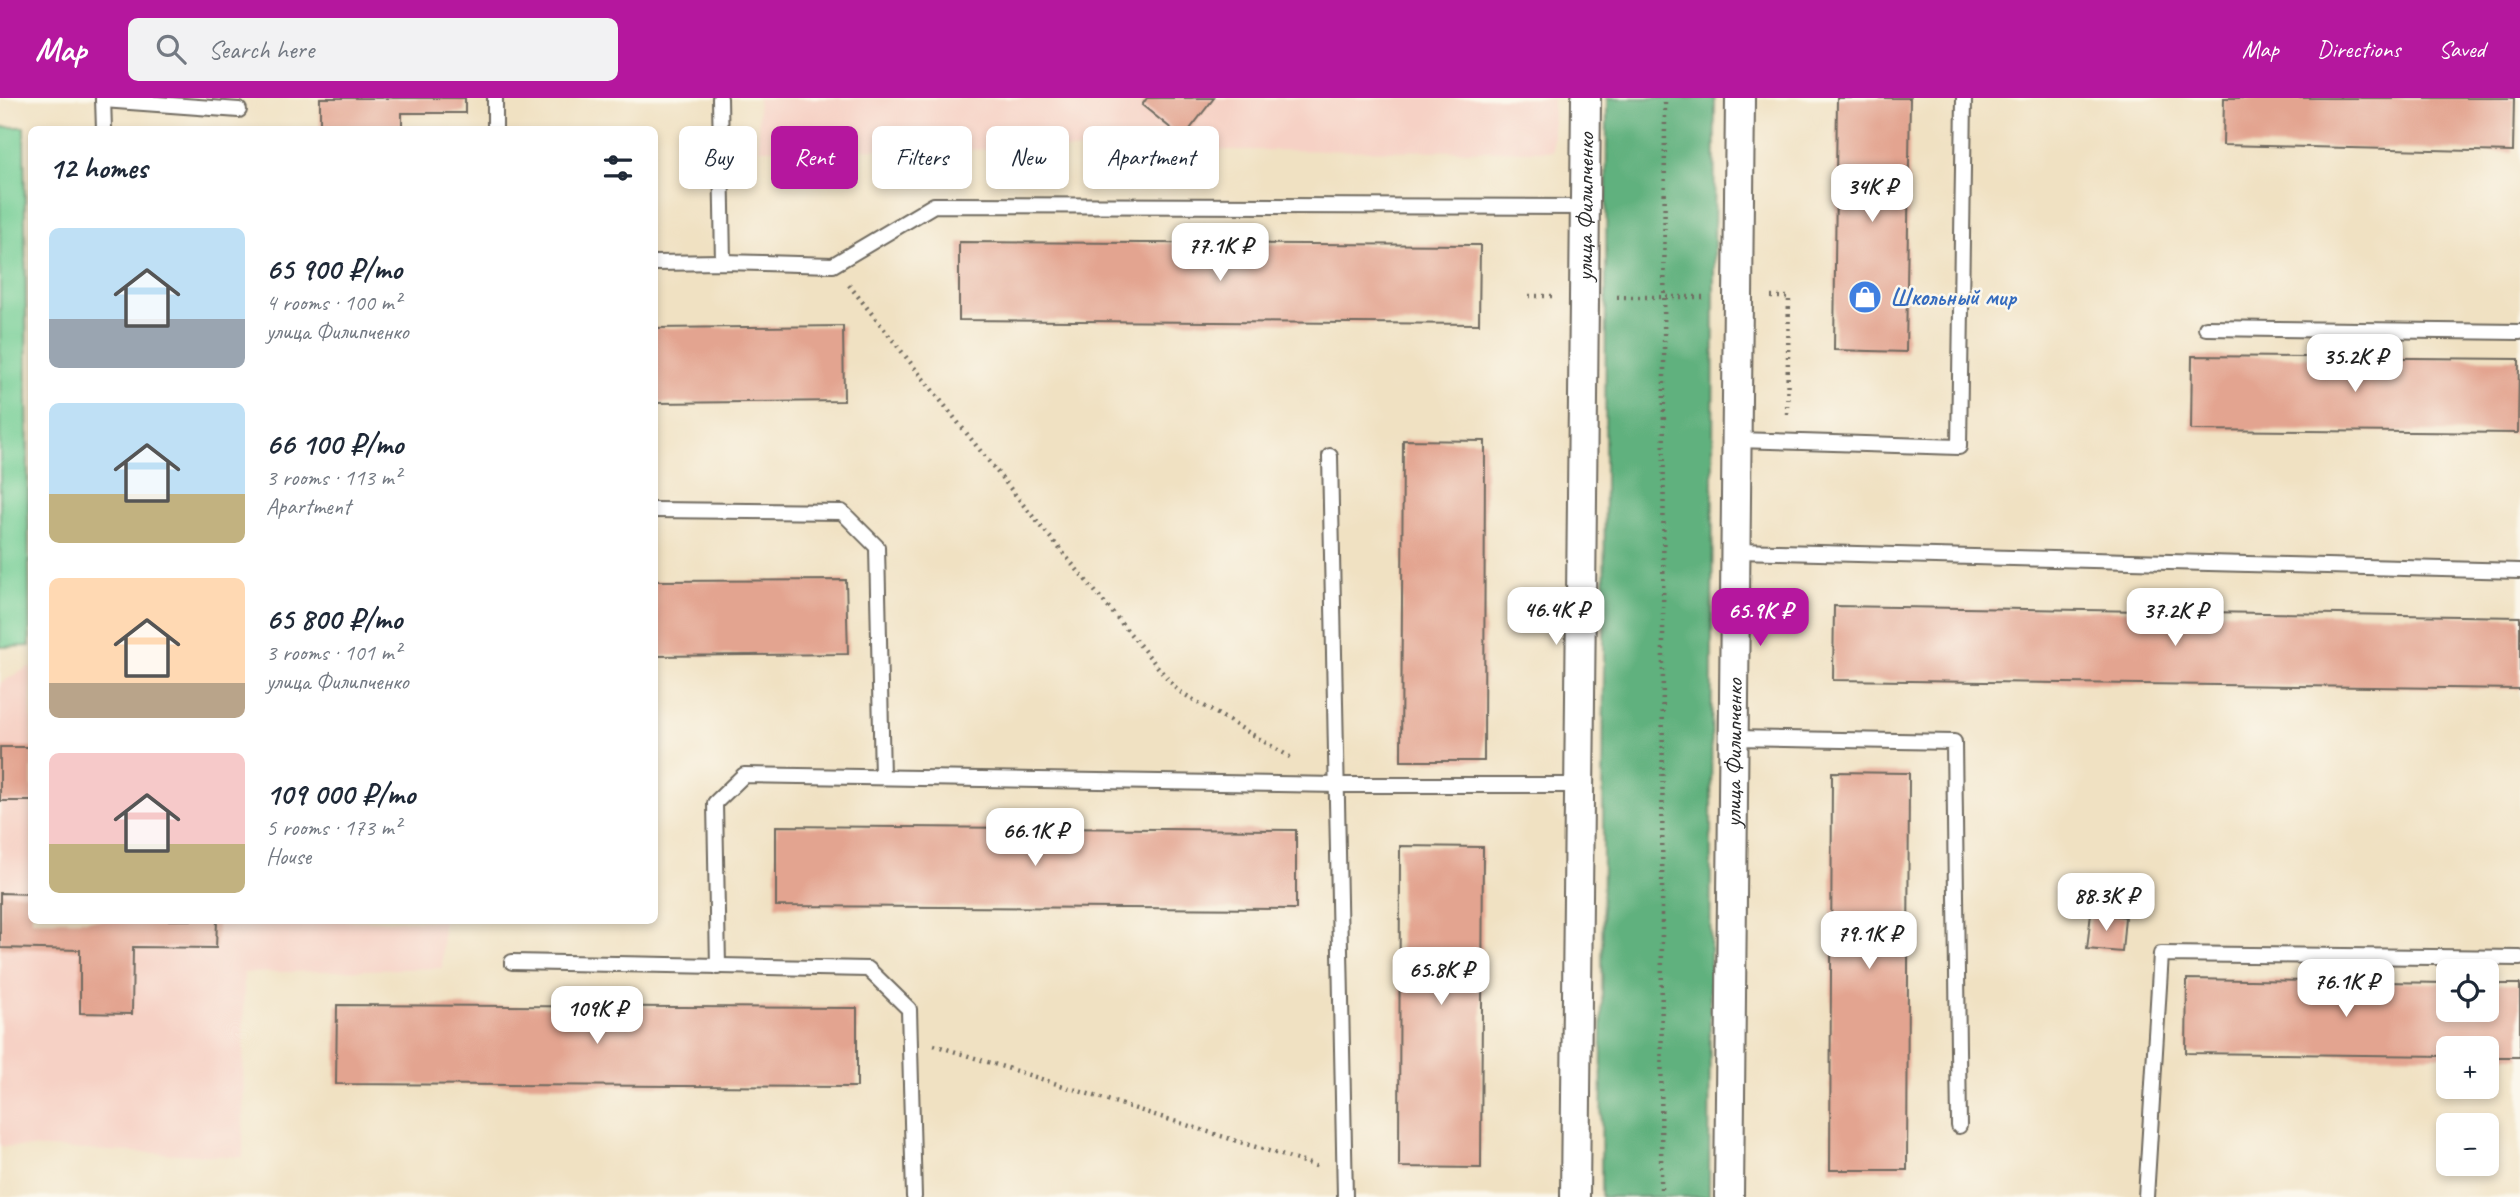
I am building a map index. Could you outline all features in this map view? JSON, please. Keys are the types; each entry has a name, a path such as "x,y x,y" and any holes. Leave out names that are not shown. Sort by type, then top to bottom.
{"street":[{"name":"улица Филипченко","path":"1575,1197 1586,98"},
{"name":"улица Филипченко","path":"1729,1197 1740,98"}],"lane":[{"path":"495,98 495,126"},
{"path":"720,98 723,262"},
{"path":"1737,440 1959,447 1964,98"},
{"path":"104,126 103,99 239,110"},
{"path":"658,263 834,265 934,205 1585,207"},
{"path":"2206,328 2520,332"},
{"path":"1330,456 1339,785 1345,1197"},
{"path":"658,510 842,512 877,547 882,777"},
{"path":"1736,551 2520,571"},
{"path":"1734,738 1954,742 1959,1126"},
{"path":"718,967 715,803 744,775 1339,785 1579,785"},
{"path":"2146,1197 2161,954 2520,958"},
{"path":"512,962 868,970 909,1009 914,1197"}],"path":[{"path":"1661,1189 1665,98"},
{"path":"834,265 1025,507 1177,691 1292,758"},
{"path":"910,1037 1345,1175"}],"shaded area":[{"path":"758,98 1553,98 1553,151 1219,150 1219,126 1083,126 1083,150 1069,150 1069,126 986,126 986,150 972,150 972,126 872,126 872,149 858,149 858,126 771,126 771,149 759,149"},
{"path":"28,668 28,924 443,924 442,968 244,973 243,1157 0,1146 0,683"}],"green space":[{"path":"1607,98 1715,98 1709,1197 1601,1197"},
{"path":"0,127 24,127 28,646 0,647"}],"building":[{"path":"320,98 465,98 465,113 402,113 402,126 320,126"},
{"path":"1147,98 1214,98 1192,126 1168,126 1142,105"},
{"path":"1837,98 1910,98 1906,352 1834,350"},
{"path":"2224,98 2514,98 2513,152 2223,145"},
{"path":"959,242 1480,245 1479,324 959,320"},
{"path":"843,326 844,401 658,403 658,328"},
{"path":"2192,356 2519,359 2518,433 2191,430"},
{"path":"1403,440 1485,441 1484,761 1401,761"},
{"path":"846,580 848,654 658,656 658,581"},
{"path":"1834,606 2520,617 2520,689 1833,680"},
{"path":"0,747 28,747 28,801 0,801"},
{"path":"1832,772 1909,773 1907,1170 1830,1170"},
{"path":"776,826 1296,830 1296,909 776,906"},
{"path":"1400,846 1483,847 1481,1168 1399,1167"},
{"path":"0,893 28,894 28,924 217,924 216,948 133,947 132,1014 80,1013 80,950 0,948"},
{"path":"2091,913 2125,917 2122,952 2087,949"},
{"path":"2187,979 2436,983 2436,1022 2499,1022 2499,984 2520,984 2520,1057 2499,1057 2499,1036 2436,1036 2436,1056 2186,1053"},
{"path":"337,1005 857,1008 857,1087 336,1084"}],"place":[{"name":"Школьный мир","path":"1865,297"}]}
